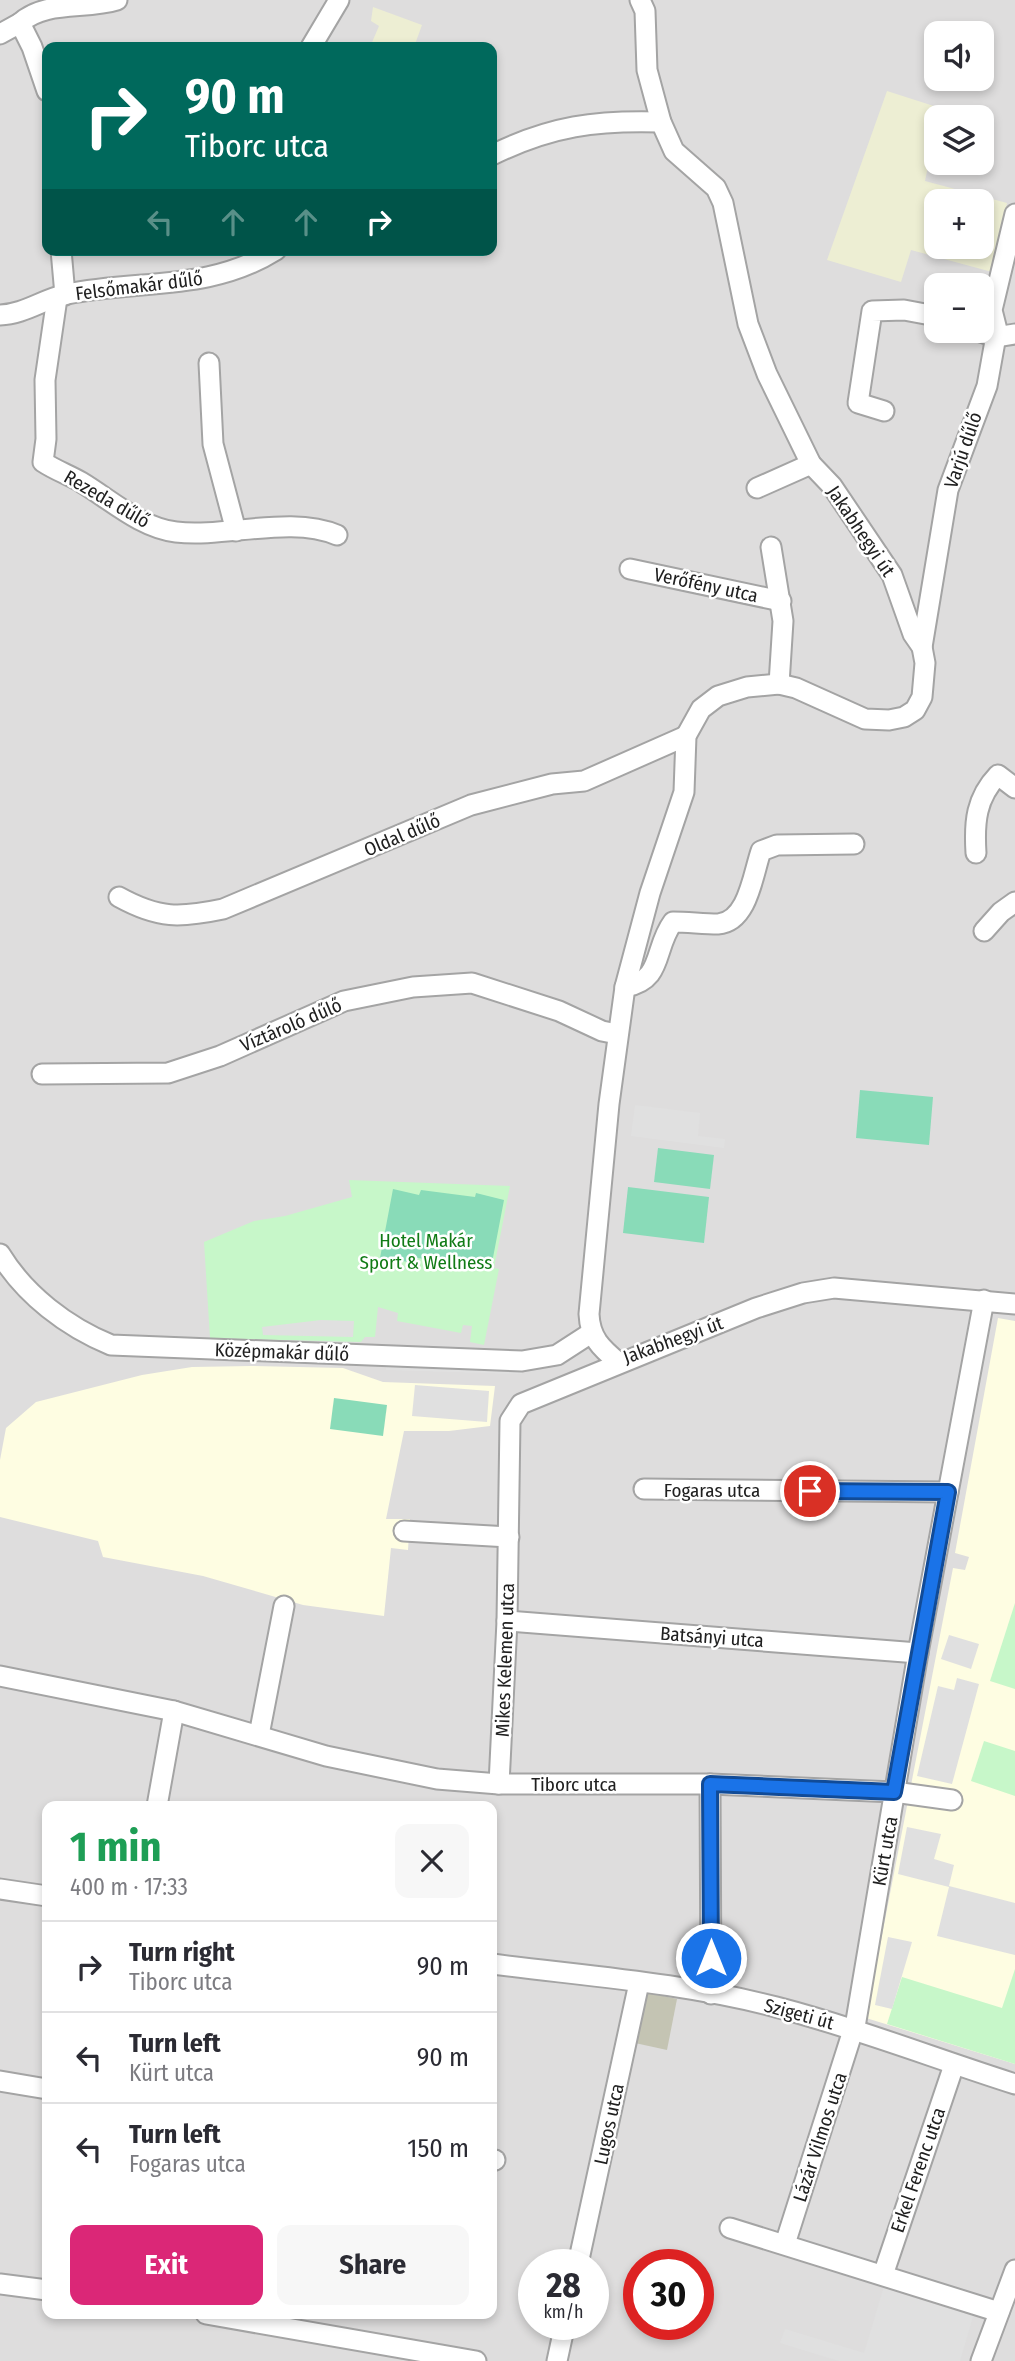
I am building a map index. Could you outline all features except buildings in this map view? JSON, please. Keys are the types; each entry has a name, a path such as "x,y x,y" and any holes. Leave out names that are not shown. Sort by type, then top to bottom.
{"street":[{"path":"0,34 30,15 47,10 117,0"},
{"path":"315,42 339,0"},
{"name":"Jakabhegyi út","path":"640,0 645,11 647,70 661,122 674,151 716,188 723,204 748,324 766,374 811,464 832,486 875,547 891,575 922,648 922,697 915,710 904,717 889,720 865,719 814,695 779,684 747,687 718,696 701,709 686,736 684,792 650,893 625,987 617,1034 589,1314 591,1333 599,1347 619,1363 756,1308 818,1290 834,1288 1015,1304"},
{"path":"20,23 42,76"},
{"path":"497,152 527,137 565,127 606,121 661,122"},
{"name":"Varjú dűlő","path":"922,648 948,491 987,386 997,330 992,310 1015,214"},
{"path":"61,256 61,296"},
{"name":"Felsőmakár dűlő","path":"0,315 35,307 61,296 206,279 235,272 265,256"},
{"name":"Rezeda dűlő","path":"61,296 45,380 46,439 43,462 78,480 143,522 164,530 236,531 285,528 337,535"},
{"path":"884,411 858,403 872,312 904,310 924,314"},
{"path":"209,363 213,444 236,531"},
{"path":"757,488 811,464"},
{"path":"771,547 783,621 779,684"},
{"name":"Verőfény utca","path":"630,569 781,601"},
{"name":"Oldal dűlő","path":"119,897 142,910 162,916 188,916 223,909 471,805 552,784 584,781 686,736"},
{"path":"976,853 974,822 984,789 998,775 1015,788"},
{"path":"625,987 641,984 650,976 666,932 673,922 720,924 734,919 744,905 761,851 777,845 855,844"},
{"path":"984,931 1001,912 1015,902"},
{"name":"Víztároló dűlő","path":"43,1074 168,1073 220,1056 344,1001 413,987 460,982 559,1011 602,1031 617,1034"},
{"name":"Középmakár dűlő","path":"0,1254 10,1271 32,1294 82,1333 111,1345 522,1361 556,1355 591,1333"},
{"name":"Kürt utca","path":"855,2029 918,1653 984,1300"},
{"name":"Mikes Kelemen utca","path":"499,1784 507,1621 510,1422 521,1404 619,1363"},
{"name":"Fogaras utca","path":"644,1489 948,1492"},
{"path":"404,1531 509,1537"},
{"path":"259,1735 284,1606"},
{"name":"Batsányi utca","path":"507,1621 918,1653"},
{"name":"Tiborc utca","path":"0,1676 174,1711 326,1756 437,1779 499,1784 710,1784 894,1792 952,1800"},
{"path":"158,1801 174,1711"},
{"path":"710,1784 711,1994"},
{"path":"0,1889 42,1895"},
{"name":"Szigeti út","path":"497,1965 639,1983 775,2007 855,2029 1015,2084"},
{"name":"Lugos utca","path":"581,2249 639,1983"},
{"name":"Lázár Vilmos utca","path":"785,2244 855,2029"},
{"name":"Erkel Ferenc utca","path":"883,2274 954,2065"},
{"path":"0,2081 42,2088"},
{"path":"730,2228 999,2312"},
{"path":"981,2361 1015,2270"},
{"path":"0,2284 42,2289"},
{"path":"272,2319 476,2361"},
{"path":"557,2361 562,2340"}],"shaded area":[{"path":"0,0 1015,0 1015,2361 0,2361"},
{"path":"373,7 422,25 416,42 372,42 379,26 371,21"},
{"path":"887,91 931,105 924,105 925,181 955,189 924,189 924,254 911,250 901,282 827,260"},
{"path":"994,200 1007,203 992,272 944,259 994,259"},
{"path":"635,1105 700,1113 698,1136 725,1139 724,1148 631,1136"},
{"path":"998,1318 1015,1321 1015,2064 866,2018 953,1568 965,1570 969,1557 955,1553"},
{"path":"321,1320 354,1321 353,1337 263,1335 262,1327"},
{"path":"386,1356 522,1361 522,1374 386,1370"},
{"path":"192,1367 343,1368 383,1382 495,1386 490,1426 449,1431 404,1431 386,1519 410,1519 408,1550 391,1548 384,1616 303,1605 203,1576 103,1557 98,1541 0,1517 0,1460 6,1428 36,1402 142,1375"},
{"path":"415,1385 489,1391 487,1422 412,1416"},
{"path":"949,1635 979,1644 971,1669 941,1659"},
{"path":"957,1678 979,1684 952,1784 917,1776 938,1686 954,1690"},
{"path":"907,1827 941,1834 934,1859 954,1865 949,1886 1015,1903 1015,1955 937,1936 949,1887 898,1874"},
{"path":"888,1937 912,1942 892,2009 875,2005"},
{"path":"645,1992 677,1999 667,2050 635,2043"},
{"path":"885,2283 977,2303 960,2361 839,2361 780,2343 785,2329 864,2353"}],"green space":[{"path":"860,1090 933,1097 929,1145 856,1138"},
{"path":"658,1148 714,1155 710,1189 654,1182"},
{"name":"Hotel Makár Sport & Wellness","path":"349,1180 510,1186 494,1268 499,1269 484,1345 470,1342 472,1326 463,1325 461,1333 397,1321 398,1313 378,1307 375,1337 365,1337 361,1342 210,1338 204,1242 254,1221 285,1216 352,1197"},
{"path":"628,1187 709,1197 704,1243 623,1233"},
{"path":"393,1189 419,1195 421,1190 475,1197 476,1193 504,1200 491,1268 410,1257 409,1262 380,1258"},
{"path":"334,1398 387,1405 383,1436 330,1429"},
{"path":"1015,1603 1015,1689 990,1681"},
{"path":"984,1741 1015,1751 1015,1796 971,1781"},
{"path":"1015,1969 1015,2064 887,2024 902,1977 1002,2008"}],"route":[{"path":"711,1958 710,1784 894,1792 948,1492 810,1491"}]}
